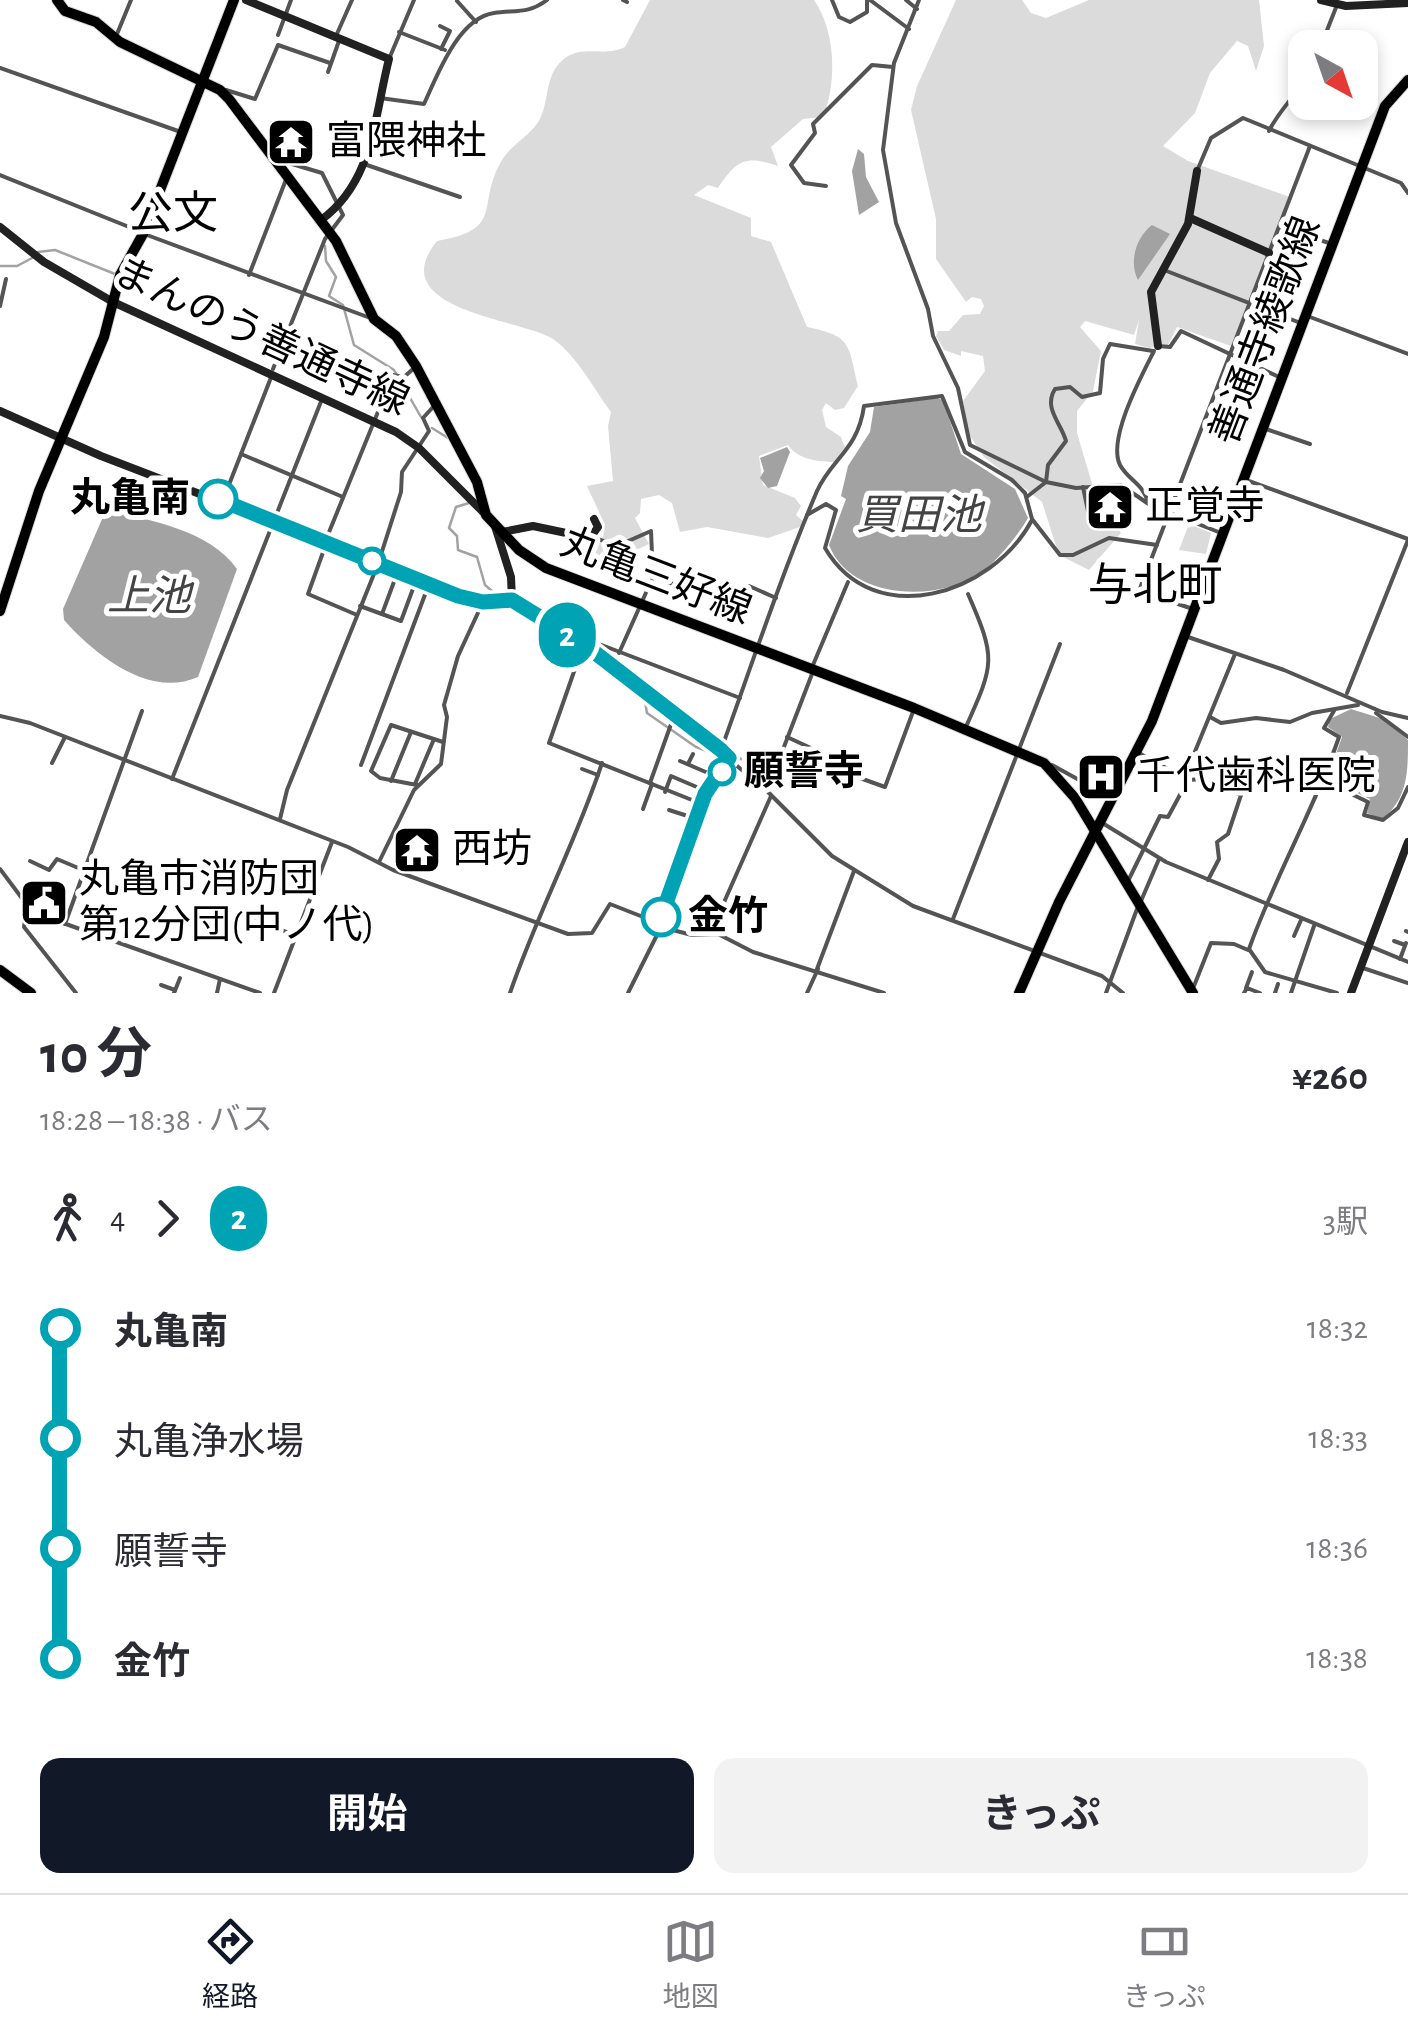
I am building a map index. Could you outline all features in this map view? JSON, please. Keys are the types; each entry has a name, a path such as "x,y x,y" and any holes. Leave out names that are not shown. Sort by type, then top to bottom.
{"main road":[{"path":"0,412 429,583 483,602 512,600 508,566 477,482 416,366 396,336 374,319 323,218 220,90 115,38 96,22 65,11 56,0"},
{"path":"0,611 39,491 64,438 120,275 143,234 234,0"},
{"path":"246,0 389,58 378,98 375,135 364,164 349,196 323,218"},
{"path":"1321,0 1343,4 1408,3"},
{"name":"善通寺綾歌線","path":"1020,993 1037,951 1137,752 1385,106 1408,80"},
{"path":"1157,348 1151,292 1190,218 1197,172"},
{"path":"1190,218 1269,254"},
{"name":"まんのう善通寺線","path":"0,227 44,262 113,302 272,372 419,448 494,523"},
{"path":"494,523 593,537 598,528 594,519"},
{"name":"丸亀三好線","path":"494,523 546,568 966,728 1044,763 1099,827 1192,991"},
{"path":"1352,993 1407,847"},
{"path":"0,970 32,993"}],"street":[{"path":"115,38 131,0"},
{"path":"278,35 291,0"},
{"path":"328,72 352,0"},
{"path":"389,58 414,0"},
{"path":"443,50 490,13 530,10 547,0"},
{"path":"832,0 839,17 850,22 867,12 868,0"},
{"path":"868,0 909,29"},
{"path":"906,0 916,8"},
{"path":"918,0 893,67 882,150 893,212 928,308 933,336 958,388 967,440 978,452 1022,467 1046,482 1084,487 1121,485 1148,503 1221,533"},
{"path":"457,1 476,22"},
{"path":"1329,30 1343,4"},
{"path":"378,98 424,104 450,31 440,26"},
{"path":"398,32 443,50"},
{"path":"220,90 254,99 278,45 330,64"},
{"path":"826,186 804,183 791,166 792,159 815,134 813,124 872,66 893,67"},
{"path":"0,68 183,133"},
{"path":"1269,131 1276,116 1288,109"},
{"path":"1197,172 1211,138 1243,118 1402,184 1408,193"},
{"path":"1193,609 1139,591 1310,146"},
{"path":"223,500 303,295 343,215 322,172 274,159"},
{"path":"364,164 460,196"},
{"path":"0,174 143,234 374,319"},
{"path":"249,274 287,176"},
{"path":"1280,227 1332,244"},
{"path":"1164,270 1248,306 1408,354"},
{"path":"0,306 6,278"},
{"path":"1028,496 1046,482 1048,465 1066,441 1053,415 1050,398 1055,389 1070,387 1082,398 1100,394 1110,344 1170,347 1181,331 1281,378"},
{"path":"1148,503 1145,491 1120,465 1118,445 1157,348"},
{"path":"356,614 308,594 342,497 393,375 404,377 416,366"},
{"path":"721,750 807,514 825,476 854,441 864,406 940,396 966,452 1012,480 1028,496 1032,519 1049,547 1062,556 1109,538 1157,545"},
{"path":"171,780 322,399"},
{"path":"280,820 378,564 401,492 402,472 429,431 424,416 437,404"},
{"path":"1262,428 1310,444"},
{"path":"241,454 342,497"},
{"path":"1242,478 1408,540 1346,695"},
{"path":"1084,487 1088,511"},
{"path":"807,514 826,504 836,510 824,548 849,580 906,594 962,586 996,564 1032,519"},
{"path":"593,537 617,546 651,531 653,577 619,652"},
{"path":"382,614 398,571"},
{"path":"653,577 731,604 749,586 776,598"},
{"path":"360,606 401,621 416,578"},
{"path":"715,934 725,900 770,793 820,642 849,580"},
{"path":"361,765 429,583"},
{"path":"966,728 980,701 991,651 968,594"},
{"path":"512,600 584,646 675,713 770,793 826,852 913,906 1111,981 1123,993"},
{"path":"445,742 391,724 371,771 391,780 416,784 439,769 445,742 444,705 458,656 483,602"},
{"path":"1183,635 1390,715 1408,718"},
{"path":"584,646 599,644 740,698"},
{"path":"952,919 1060,644"},
{"path":"584,646 549,743 702,804"},
{"path":"1128,880 1160,816 1168,816 1188,780 1235,654"},
{"path":"1210,717 1221,723 1256,718 1290,722 1359,705 1385,717 1408,736"},
{"path":"786,737 839,762 846,773 885,787 914,708"},
{"path":"1249,949 1324,781 1338,737 1324,728 1335,709"},
{"path":"65,924 142,711"},
{"path":"643,809 675,713"},
{"path":"0,716 65,737 568,934 592,933 610,904 692,936 715,934 753,952 818,969 884,993"},
{"path":"391,780 411,732"},
{"path":"54,764 65,737"},
{"path":"379,862 434,739"},
{"path":"1137,752 1188,780 1203,778 1240,795 1230,828 1217,842 1219,858 1208,880"},
{"path":"688,764 693,754"},
{"path":"628,993 661,925 707,791 729,758"},
{"path":"680,761 716,782"},
{"path":"510,993 557,870 575,840 602,763"},
{"path":"1044,763 1114,799"},
{"path":"582,769 598,775"},
{"path":"665,792 671,776 707,791"},
{"path":"1324,781 1368,802 1364,815 1383,820 1398,808 1408,787"},
{"path":"670,810 697,819"},
{"path":"1099,827 1143,847 1159,859 1408,962"},
{"path":"274,993 332,842"},
{"path":"30,861 50,870 57,859 83,870"},
{"path":"1106,993 1159,859"},
{"path":"0,869 27,905 65,924 260,993"},
{"path":"807,993 854,870"},
{"path":"27,905 24,927 76,993"},
{"path":"252,908 245,916 297,936"},
{"path":"260,922 264,914"},
{"path":"1294,936 1301,920"},
{"path":"1291,993 1314,926"},
{"path":"1394,941 1406,944 1400,959"},
{"path":"1192,991 1211,943 1249,949 1265,972 1337,993"},
{"path":"1360,967 1408,983"},
{"path":"1252,972 1245,991 1260,993"},
{"path":"1389,984 1392,977"},
{"path":"161,985 174,992 180,978"},
{"path":"216,993 220,979"},
{"path":"1275,993 1278,984"}],"shaded area":[{"path":"650,0 814,0 827,27 832,57 831,89 823,117 803,119 771,147 778,166 743,162 718,188 708,185 694,195 751,218 751,236 771,242 807,327 833,334 846,344 858,386 844,408 835,410 826,403 822,410 826,427 841,437 845,447 834,462 802,457 788,445 759,456 763,485 795,498 801,506 796,515 803,521 800,527 768,538 707,527 680,532 672,503 659,495 641,499 640,513 635,518 649,544 624,554 605,556 562,538 594,544 603,537 605,525 587,486 613,481 608,426 611,412 562,346 537,332 462,308 441,297 427,283 425,264 437,241 473,230 481,222 494,176 502,160 539,121 551,77 559,64 579,52 625,47"},
{"path":"956,0 1022,0 1031,13 1046,18 1089,0 1259,0 1264,46 1256,71 1248,46 1237,41 1210,73 1195,113 1163,146 1188,161 1290,197 1231,346 1177,327 1168,345 1149,348 1135,344 1139,320 1134,335 1085,321 1080,327 1101,351 1093,391 1077,411 1077,433 1093,487 1121,533 1089,570 1059,555 1042,502 984,457 968,433 963,401 985,371 983,356 961,351 961,356 944,350 936,336 938,331 949,331 963,315 980,314 984,306 981,299 972,297 966,302 936,259 936,219 911,110 917,86"},
{"path":"1189,524 1211,533 1206,554 1179,550"}],"water":[{"path":"858,149 864,154 866,177 879,202 859,215 852,171"},
{"path":"1152,225 1170,234 1138,280 1135,251"},
{"name":"買田池","path":"943,400 961,454 1015,489 1028,518 994,561 964,582 920,592 875,586 840,563 829,545 846,499 841,496 848,466 870,432 874,407"},
{"path":"787,447 790,452 777,486 768,488 760,478 764,471 760,458"},
{"name":"上池","path":"106,510 195,536 237,569 198,677 179,682 142,678 107,659 64,620 63,609"},
{"path":"1351,709 1386,720 1408,740 1402,793 1382,819 1367,813 1370,799 1327,779 1342,737 1328,727 1330,719"}],"waterway":[{"path":"325,246 326,261 336,277 329,296 343,305 354,345 394,370 421,417"},
{"path":"38,252 55,250 115,274"},
{"path":"0,266 17,266 34,257"},
{"path":"125,278 143,287"},
{"path":"432,428 448,438"},
{"path":"469,503 456,507 449,528 457,536 458,550 477,557 485,585 499,597"},
{"path":"505,602 525,610"},
{"path":"643,690 647,713 696,747 721,756"},
{"path":"731,755 771,771"}],"bus line":[{"name":"2","path":"218,499 458,596 483,602 512,600 585,645 721,750 729,758 705,794 661,917"}],"place":[{"name":"富隈神社","path":"291,142"},
{"name":"丸亀南","path":"218,499"},
{"name":"正覚寺","path":"1110,507"},
{"name":"願誓寺","path":"722,772"},
{"name":"千代歯科医院","path":"1101,777"},
{"name":"西坊","path":"417,850"},
{"name":"丸亀市消防団 第12分団(中ノ代)","path":"44,903"},
{"name":"金竹","path":"661,917"}],"district":[{"name":"公文","path":"173,214"},
{"name":"与北町","path":"1155,586"}]}
